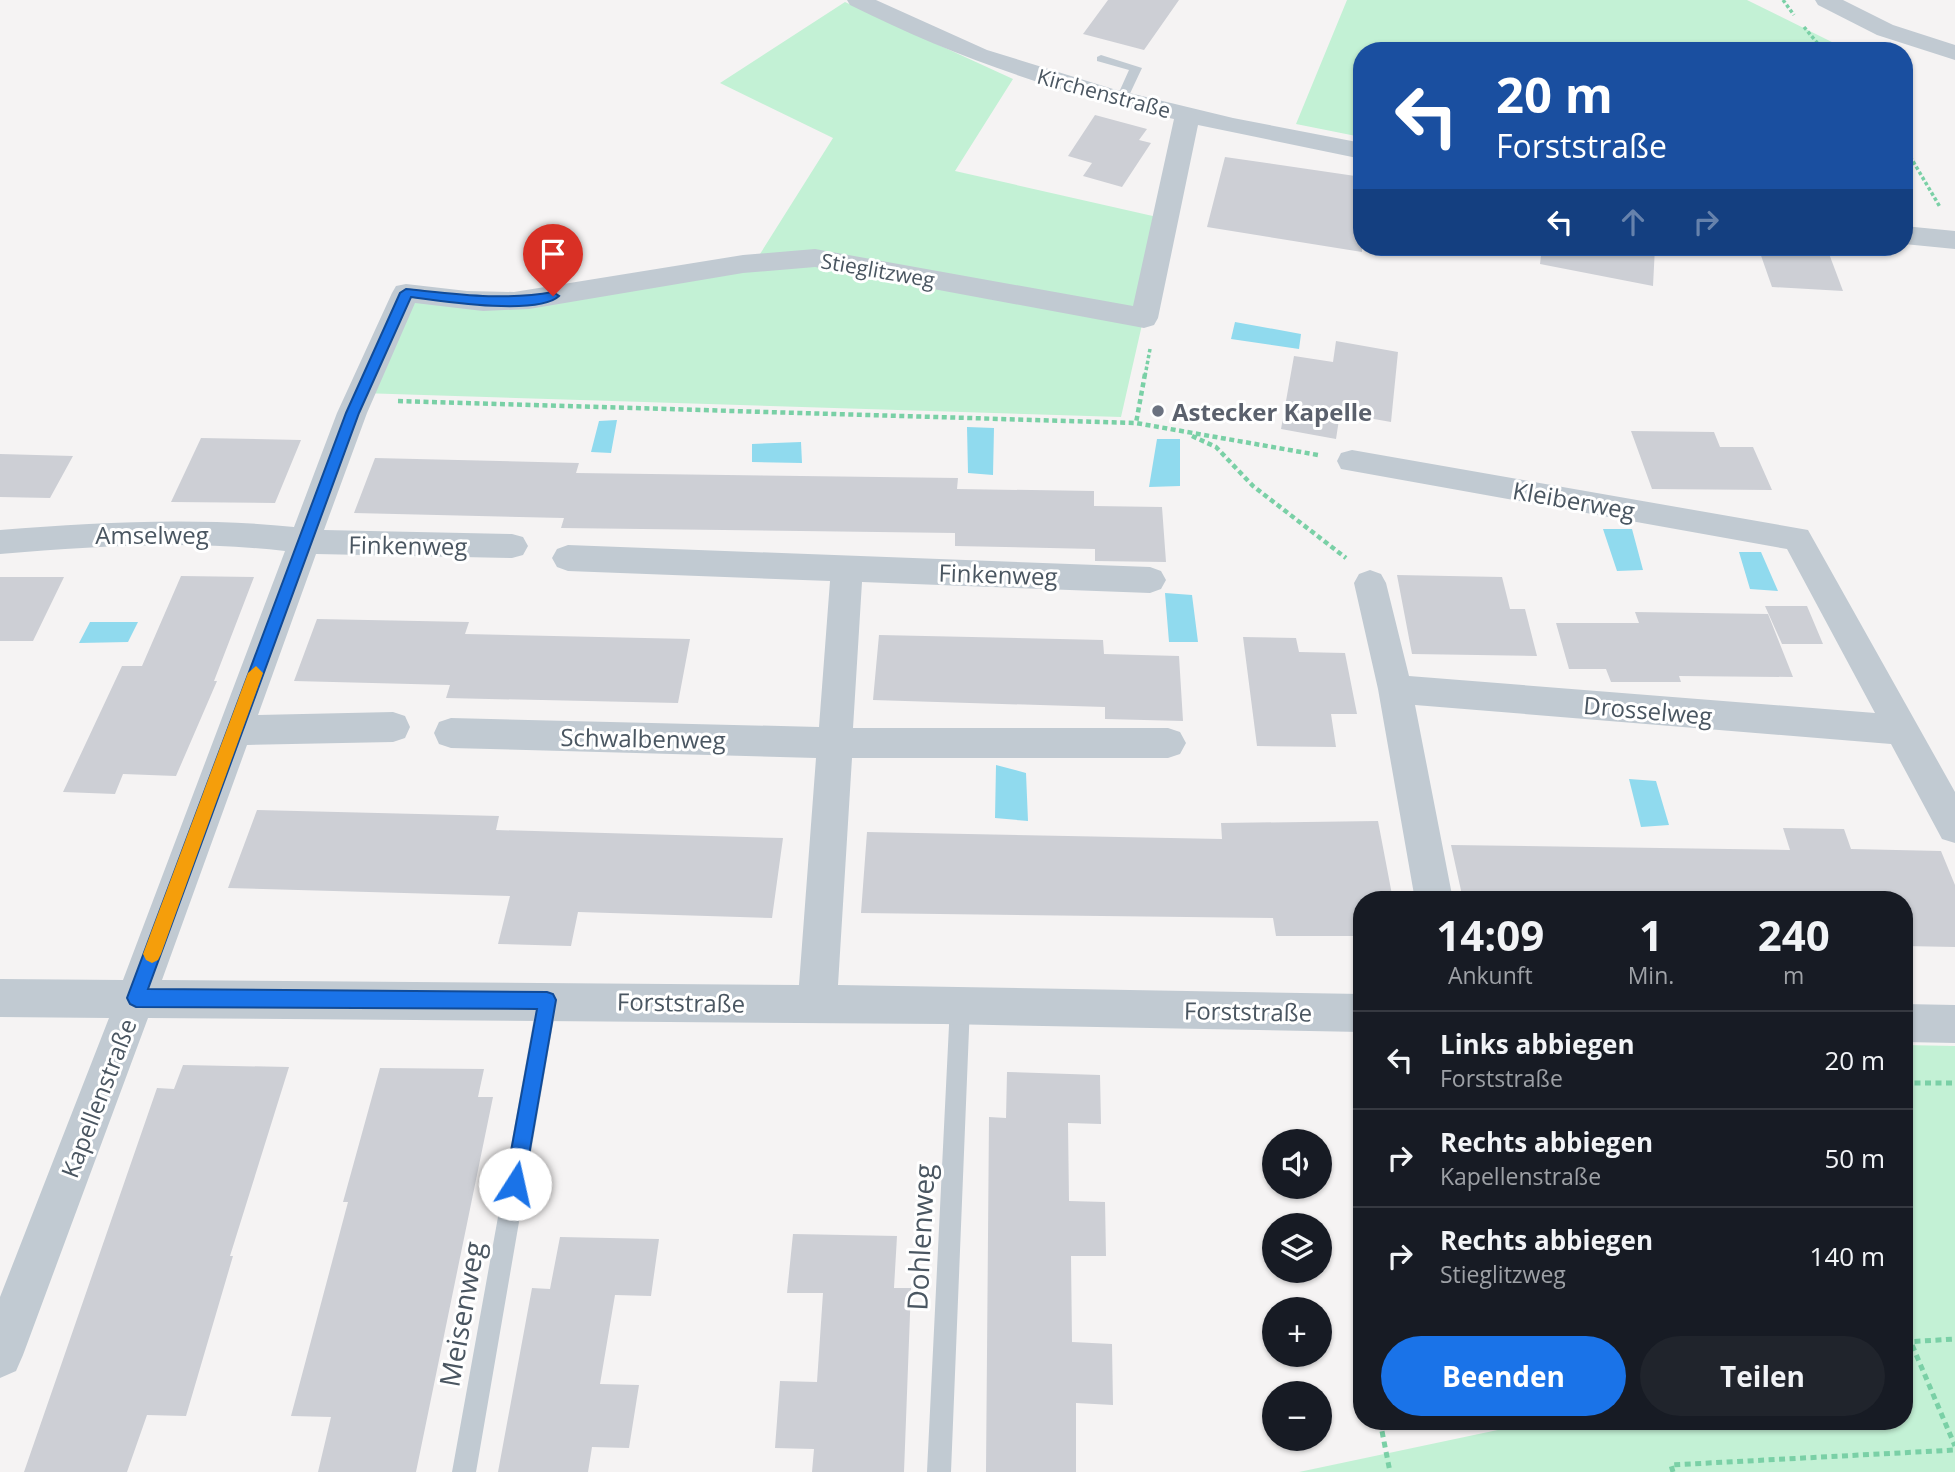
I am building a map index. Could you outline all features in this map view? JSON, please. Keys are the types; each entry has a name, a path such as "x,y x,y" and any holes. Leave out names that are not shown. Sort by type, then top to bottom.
{"street":[{"name":"Kirchenstraße","path":"858,0 1010,67 1187,116 1353,149"},
{"path":"1826,0 1885,30 1955,53"},
{"path":"1144,318 1187,116"},
{"path":"1913,236 1955,240"},
{"name":"Stieglitzweg","path":"406,293 482,302 528,301 768,259 816,258 1144,318"},
{"name":"Kapellenstraße","path":"0,1355 136,998 352,413 406,293"},
{"name":"Kleiberweg","path":"1352,461 1797,539 1902,730"},
{"name":"Amselweg","path":"0,541 108,533 244,534 304,540"},
{"name":"Finkenweg","path":"304,540 337,544 512,547"},
{"name":"Finkenweg","path":"568,558 1150,580"},
{"path":"817,1004 847,567"},
{"path":"1370,583 1395,689 1432,891"},
{"name":"Drosselweg","path":"1395,689 1902,730"},
{"path":"235,730 393,727"},
{"path":"1902,730 1955,827"},
{"name":"Schwalbenweg","path":"451,733 835,743 1168,743"},
{"name":"Forststraße","path":"0,998 547,1000 1353,1013"},
{"path":"1913,1023 1955,1024"}],"lane":[{"path":"1101,59 1136,68 1122,99"},
{"name":"Meisenweg","path":"464,1472 547,1000"},
{"name":"Dohlenweg","path":"939,1472 960,1005"}],"path":[{"path":"1913,161 1942,211"},
{"path":"1136,423 1154,327 1144,318"},
{"path":"352,413 378,401 1136,423 1352,461"},
{"path":"1185,433 1216,447 1253,485 1340,552 1370,583"},
{"path":"1913,1083 1955,1083"},
{"path":"1913,1341 1955,1339"},
{"path":"1673,1472 1671,1465 1955,1448 1913,1354"},
{"path":"1382,1430 1390,1472"}],"green space":[{"path":"1347,0 1747,0 1832,42 1353,42 1353,135 1296,124"},
{"path":"845,2 1013,79 955,171 1166,219 1121,417 361,393 406,293 482,302 755,262 833,138 720,83"},
{"path":"1913,1045 1955,1046 1955,1472 1299,1472 1497,1430 1913,1430"}],"water":[{"path":"1235,322 1301,334 1299,349 1231,339"},
{"path":"617,420 611,453 591,452 599,421"},
{"path":"967,427 994,428 993,475 968,473"},
{"path":"1157,439 1180,439 1180,486 1149,487"},
{"path":"801,442 802,463 752,462 752,444"},
{"path":"1603,529 1632,529 1643,570 1617,571"},
{"path":"1739,552 1761,552 1778,591 1750,589"},
{"path":"1165,593 1192,595 1198,642 1169,642"},
{"path":"90,622 138,622 128,642 79,643"},
{"path":"996,765 1026,773 1028,821 995,818"},
{"path":"1629,779 1656,781 1669,825 1641,827"}],"building":[{"path":"1108,0 1179,0 1144,50 1083,34"},
{"path":"1095,115 1147,129 1139,140 1151,143 1122,187 1083,176 1092,163 1068,156"},
{"path":"1225,157 1353,176 1353,251 1207,227"},
{"path":"1541,256 1655,256 1653,286 1540,264"},
{"path":"1761,256 1830,256 1843,291 1772,287"},
{"path":"1336,341 1398,352 1391,422 1340,413 1336,439 1281,429 1294,356 1333,362"},
{"path":"1631,431 1714,432 1720,447 1753,447 1772,490 1652,489"},
{"path":"201,438 301,440 275,503 171,502"},
{"path":"0,454 73,456 50,498 0,497"},
{"path":"375,458 579,463 576,473 958,478 957,489 1094,491 1094,506 1162,507 1166,562 1095,561 1095,549 955,546 955,533 561,528 564,518 354,513"},
{"path":"1397,575 1502,577 1510,609 1525,609 1537,656 1412,654"},
{"path":"181,576 254,577 214,681 217,681 176,776 123,774 115,794 63,792 122,666 142,666"},
{"path":"0,577 64,577 33,641 0,641"},
{"path":"1765,606 1807,606 1823,644 1782,644"},
{"path":"1635,612 1768,614 1793,677 1679,676 1681,682 1611,682 1606,669 1569,669 1556,623 1639,623"},
{"path":"317,619 469,622 465,634 690,639 678,703 446,698 450,685 294,681"},
{"path":"879,635 1103,640 1104,654 1179,656 1183,721 1105,719 1105,707 873,700"},
{"path":"1243,637 1296,638 1299,652 1345,653 1357,714 1331,714 1336,747 1257,746"},
{"path":"257,810 499,816 496,830 783,838 772,918 578,912 571,946 498,944 510,896 228,888"},
{"path":"1378,821 1391,891 1353,891 1353,936 1276,936 1273,918 861,913 867,832 1222,839 1221,823"},
{"path":"1783,828 1844,829 1851,849 1941,851 1955,885 1955,947 1913,946 1913,891 1461,891 1451,845 1790,850"},
{"path":"183,1065 289,1067 230,1256 233,1256 186,1416 147,1415 127,1472 24,1472 157,1088 174,1089"},
{"path":"380,1068 484,1069 478,1097 493,1097 416,1472 318,1472 331,1417 291,1416 348,1202 343,1202"},
{"path":"1007,1072 1100,1075 1101,1124 1068,1123 1069,1201 1105,1202 1106,1256 1071,1256 1072,1342 1112,1344 1113,1405 1076,1403 1076,1472 986,1472 989,1117 1006,1118"},
{"path":"793,1234 897,1236 894,1288 911,1288 904,1472 812,1472 814,1449 775,1448 780,1381 817,1382 823,1293 787,1293"},
{"path":"560,1237 659,1239 651,1296 615,1295 600,1384 639,1385 629,1448 592,1447 588,1472 498,1472 532,1288 550,1289"}],"slow traffic":[{"path":"152,954 256,673"}],"place":[{"name":"Astecker Kapelle","path":"1158,411"}],"route":[{"path":"515,1184 547,1000 136,998 352,413 406,293 482,302 528,301 553,296"}]}
